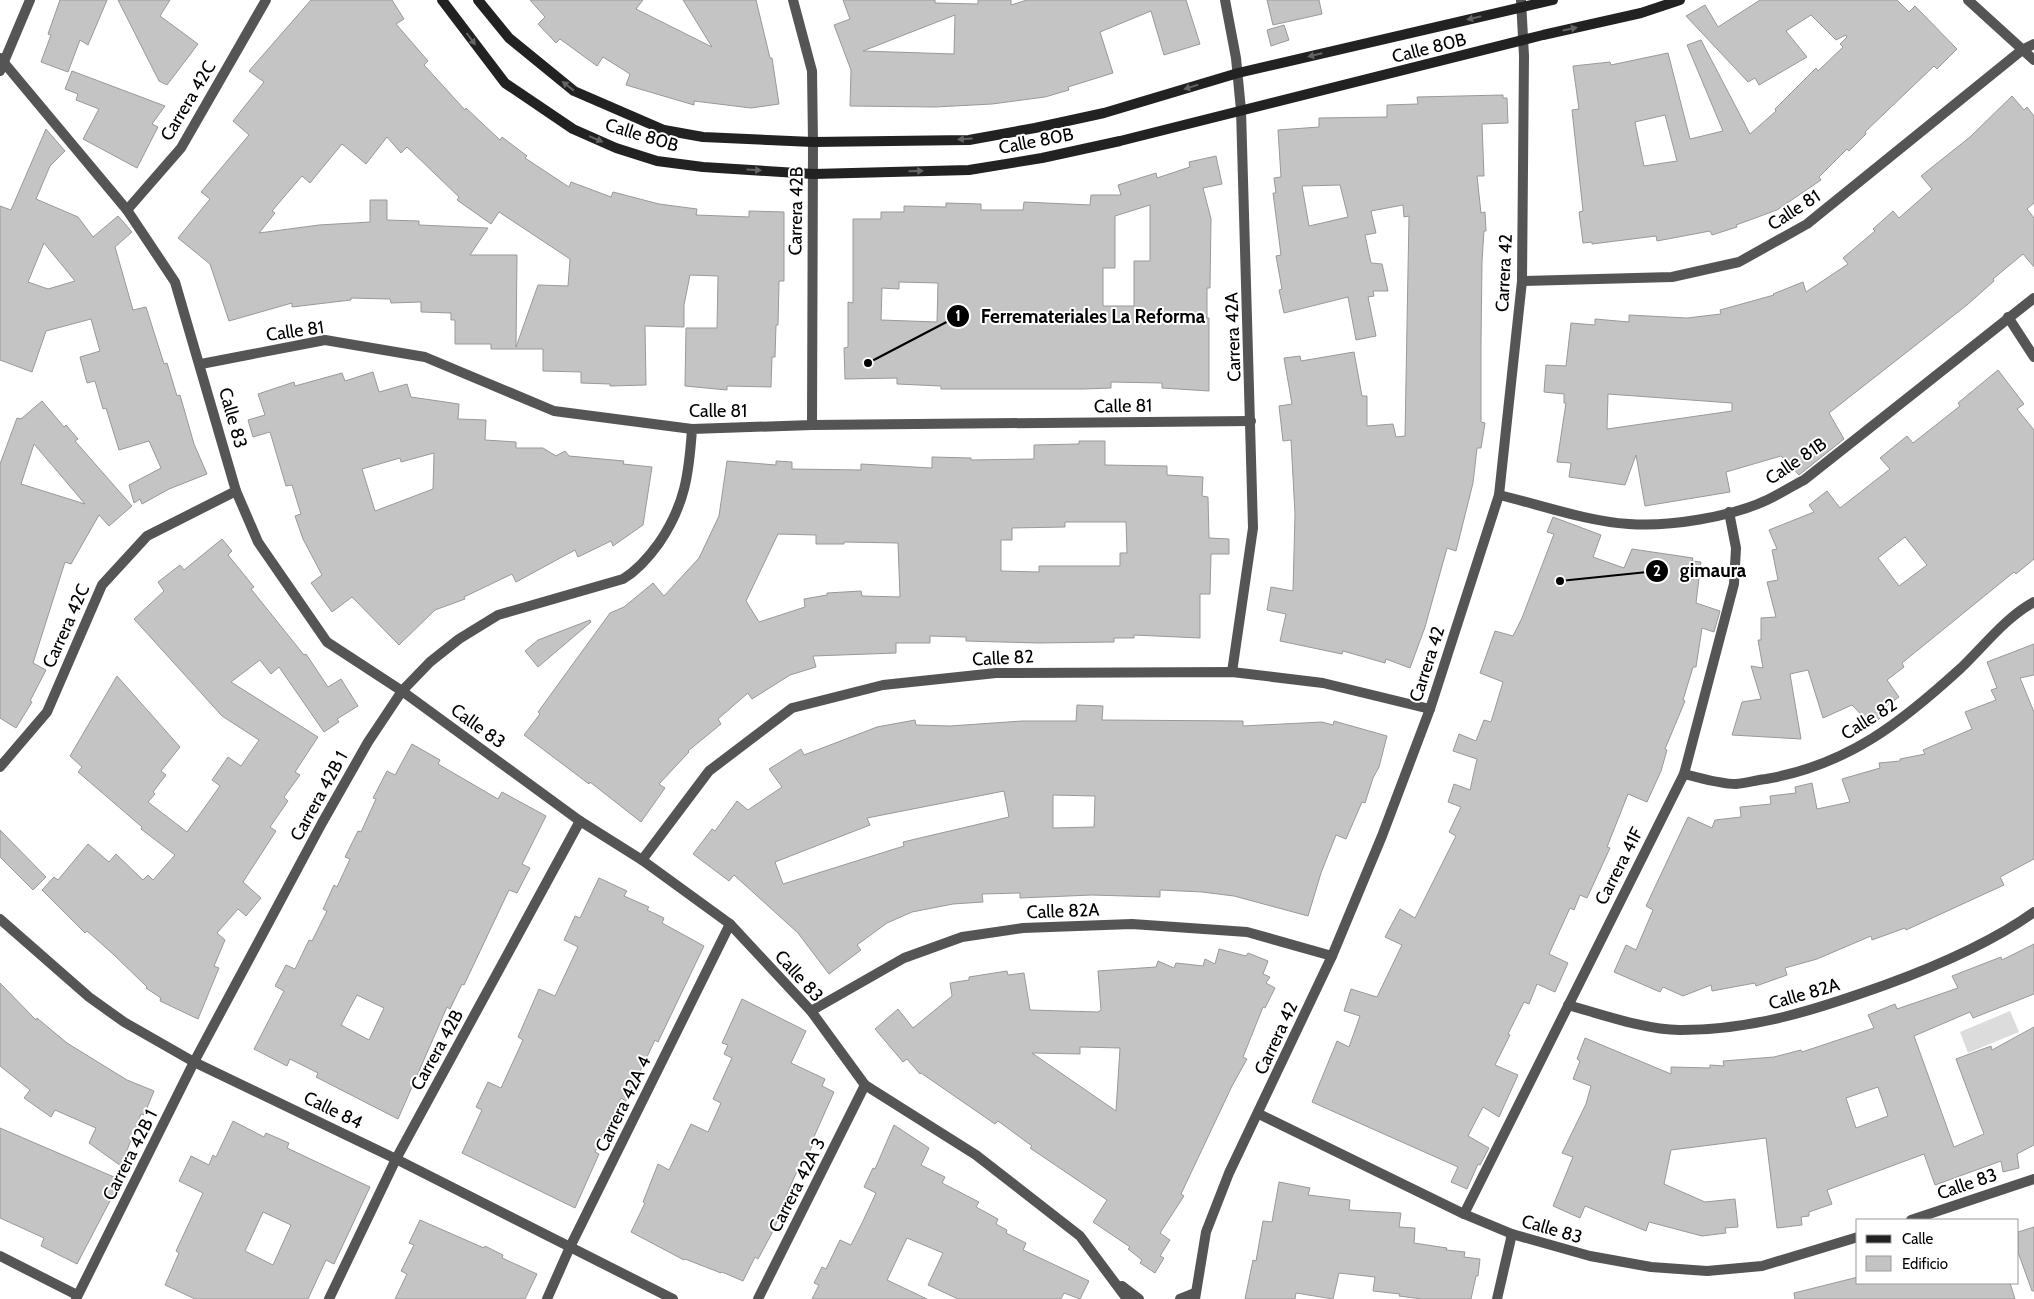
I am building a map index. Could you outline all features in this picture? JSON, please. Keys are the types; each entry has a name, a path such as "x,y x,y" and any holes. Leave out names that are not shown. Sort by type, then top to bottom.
{"main road":[{"name":"Calle 80B","path":"442,0 505,83 573,129 616,148 657,161 703,167 812,174 969,170 1042,158 1120,141 1523,40 1641,14 1680,0"},
{"name":"Calle 80B","path":"478,0 509,38 574,91 664,130 702,137 813,142 969,140 1104,113 1238,73 1521,3 1553,0"}],"street":[{"path":"1,63 30,0"},
{"name":"Carrera 42C","path":"127,210 181,148 266,0"},
{"name":"Carrera 42B","path":"793,0 812,71 812,425"},
{"name":"Carrera 42A","path":"1225,0 1238,73 1241,110 1252,421 1253,528 1232,672"},
{"path":"1968,0 2034,60"},
{"name":"Carrera 42","path":"1195,1296 1206,1232 1229,1173 1259,1114 1332,956 1382,836 1430,709 1499,495 1522,281 1523,40 1521,3"},
{"name":"Calle 81","path":"1522,281 1672,277 1739,262 1807,224 2022,50 2034,44"},
{"name":"Calle 83","path":"1,63 127,210 175,282 201,364 236,491 258,542 327,642 402,691 580,820 642,860 730,924 810,1011 864,1085 976,1155 1080,1236 1116,1281 1127,1299"},
{"name":"Calle 81B","path":"1499,495 1581,515 1629,524 1682,521 1729,512 1766,500 1804,480 2034,298"},
{"path":"2008,317 2034,357"},
{"name":"Calle 81","path":"201,364 325,340 425,356 554,411 692,429 812,425 1252,421"},
{"name":"Carrera 42B 1","path":"77,1297 194,1062 368,742 402,691 430,662 478,626 498,615 623,579 640,566 670,526 683,499 689,466 692,429"},
{"name":"Carrera 42C","path":"0,767 47,712 102,584 147,536 236,491"},
{"name":"Carrera 41F","path":"1464,1214 1684,774 1734,584 1736,548 1729,512"},
{"name":"Calle 82","path":"1684,774 1737,784 1786,775 1834,759 1884,733 1932,695 1979,651 2005,622 2034,602"},
{"name":"Calle 82","path":"642,860 709,771 792,708 883,684 996,673 1232,672 1323,683 1430,709"},
{"name":"Carrera 42B","path":"329,1299 396,1158 580,820"},
{"name":"Calle 82A","path":"1568,1005 1628,1022 1680,1030 1747,1026 1823,1008 1943,964 2034,912"},
{"name":"Calle 84","path":"0,919 88,997 124,1022 194,1062 396,1158 673,1299"},
{"name":"Carrera 42A 4","path":"547,1299 570,1247 730,924"},
{"name":"Calle 82A","path":"810,1011 904,958 962,938 1023,928 1132,924 1247,932 1332,956"},
{"name":"Carrera 42A 3","path":"758,1299 864,1085"},
{"name":"Calle 83","path":"1259,1114 1464,1214 1512,1234 1599,1258 1651,1268 1707,1271 1762,1266 1856,1238"},
{"name":"Calle 83","path":"1914,1219 2034,1179"},
{"path":"1497,1299 1512,1234"},
{"path":"0,1256 77,1297"},
{"name":"Calle 83","path":"1116,1281 1139,1299"},
{"path":"1180,1299 1195,1296"}],"shaded area":[{"path":"2010,1011 2019,1032 1968,1053 1960,1032"}],"building":[{"path":"60,0 107,0 88,45 80,40 68,72 41,62 51,35 48,34"},
{"path":"118,0 170,0 160,16 198,44 167,85 159,81"},
{"path":"311,0 392,0 404,19 396,24 428,61 424,65 465,110 466,108 500,140 502,137 527,156 525,158 569,187 571,182 611,197 613,192 659,204 697,209 696,215 749,217 749,211 784,212 784,281 779,281 778,325 776,325 775,357 772,357 771,387 727,386 727,390 685,386 686,328 717,328 718,276 690,275 684,305 684,327 645,326 646,385 610,386 610,384 581,383 581,372 543,371 543,349 491,349 491,344 455,344 455,320 451,320 451,313 421,312 421,302 391,303 390,299 351,298 351,300 292,307 292,303 229,321 210,264 178,238 210,199 201,192 249,135 233,121 264,82 249,71","holes":["387,137 401,153 407,147 459,197 457,200 491,224 499,212 570,259 568,286 538,285 516,347 517,255 470,255 488,228 419,225 419,221 387,220 387,200 370,200 370,222 319,225 259,233 275,213 272,211 302,176 310,183 342,144 366,164"]},
{"path":"530,0 643,0 636,9 712,47 683,0 756,0 770,58 772,58 779,104 751,108 694,101 694,105 626,85 630,74 603,57 597,66 560,39 556,43 538,24 545,17"},
{"path":"843,0 935,0 935,3 978,4 978,0 1011,0 1011,5 1027,0 1186,0 1200,44 1164,55 1151,11 1100,32 1113,73 1068,87 1069,90 1045,97 992,104 935,107 850,106 851,70 834,25 850,19","holes":["955,15 954,54 863,51"]},
{"path":"1267,0 1319,0 1322,14 1273,25"},
{"path":"1760,0 1897,0 1909,12 1915,6 1957,49 1937,69 1934,66 1865,132 1866,134 1849,151 1847,149 1819,177 1821,180 1777,210 1736,225 1737,227 1712,235 1710,231 1657,241 1656,236 1592,244 1592,242 1583,243 1579,212 1583,211 1572,110 1579,109 1573,66 1610,62 1611,65 1668,53 1690,139 1723,131 1687,45 1701,40 1750,134 1776,111 1775,109 1816,68 1818,71 1843,47 1840,44 1847,37 1846,35 1836,40 1811,15 1786,31 1807,57 1759,85 1755,78 1748,82 1686,16 1705,5 1718,27","holes":["1665,115 1677,161 1644,166 1635,122"]},
{"path":"1284,25 1289,40 1271,46 1267,30"},
{"path":"72,71 165,106 152,124 158,127 137,168 83,139 99,109 76,100 78,94 65,89"},
{"path":"1503,95 1503,98 1507,98 1508,123 1482,124 1484,176 1477,176 1481,213 1485,212 1486,231 1484,231 1482,261 1481,342 1481,422 1485,423 1481,448 1477,448 1473,483 1456,551 1447,548 1425,627 1410,668 1386,659 1385,663 1343,651 1342,654 1280,641 1286,614 1267,610 1271,587 1293,591 1295,514 1291,440 1283,441 1279,406 1292,404 1284,358 1300,356 1301,361 1354,352 1362,396 1367,396 1367,426 1393,424 1396,437 1405,436 1409,216 1404,217 1403,205 1371,211 1376,233 1365,235 1371,263 1382,264 1388,291 1373,291 1374,296 1368,297 1376,336 1356,340 1348,297 1284,313 1279,290 1282,289 1276,256 1281,255 1273,193 1276,193 1274,178 1281,177 1278,130 1319,127 1319,118 1387,117 1387,105 1418,104 1417,97","holes":["1340,185 1348,217 1309,226 1302,186"]},
{"path":"2012,96 2024,110 2027,107 2034,116 2034,203 2027,209 2034,218 2034,267 2023,254 1993,279 1994,281 1967,305 1829,413 1844,439 1799,475 1781,456 1726,472 1730,492 1645,506 1636,455 1625,485 1569,477 1571,463 1557,462 1566,403 1564,403 1564,394 1544,392 1546,365 1566,366 1571,323 1595,325 1595,319 1629,322 1629,315 1687,318 1721,314 1720,310 1774,295 1803,282 1806,292 1848,264 1843,258 1875,231 1873,229 1893,211 1899,218 1932,189 1921,176 1970,137","holes":["1608,394 1732,403 1732,411 1607,429"]},
{"path":"46,129 65,151 50,166 36,199 78,217 93,237 118,216 132,232 115,247 133,310 146,307 164,364 167,363 177,396 180,395 194,444 207,474 169,489 142,504 140,499 134,503 129,485 161,468 149,441 119,450 106,408 103,409 95,381 87,383 80,357 100,351 91,319 46,331 32,372 0,360 0,206 11,210","holes":["44,243 75,281 48,289 28,282"]},
{"path":"1216,156 1222,184 1203,188 1211,219 1210,288 1207,288 1209,391 1162,388 1162,383 1111,382 1111,388 941,389 941,386 897,384 897,378 845,379 844,348 848,347 848,302 853,303 853,219 881,219 881,212 904,212 904,206 946,207 946,203 981,204 981,210 1023,210 1024,202 1090,205 1091,195 1121,195 1118,185 1156,173 1157,178 1190,167 1189,162","holes":["1150,205 1150,261 1134,261 1134,306 1103,306 1103,268 1115,268 1115,216","899,282 938,283 937,322 881,320 882,288 899,289"]},
{"path":"1998,370 2024,404 2017,409 2034,430 2034,559 2016,574 2014,572 1902,663 1904,667 1887,680 1899,697 1881,710 1884,714 1872,726 1852,705 1823,718 1808,670 1790,674 1801,739 1732,735 1742,702 1761,699 1751,666 1763,668 1758,640 1761,640 1761,618 1776,617 1767,582 1778,580 1772,550 1777,549 1769,530 1814,512 1809,505 1827,491 1840,508 1890,469 1880,458 1907,436 1913,443 1960,406 1958,403","holes":["1905,537 1927,565 1899,586 1878,558"]},
{"path":"373,372 379,392 407,384 411,397 459,404 458,419 486,420 485,440 516,442 516,448 543,448 556,456 565,451 569,456 624,461 623,464 652,467 643,525 613,546 611,541 578,557 575,550 516,582 512,574 464,597 465,599 435,610 399,645 352,597 332,612 311,583 322,575 303,539 295,516 301,514 292,485 286,486 270,432 253,437 248,420 265,415 258,394 294,382 295,386 342,373 345,381","holes":["434,453 433,489 375,511 362,469 400,458 401,462"]},
{"path":"42,401 64,427 66,425 78,439 75,441 132,506 109,526 99,515 71,564 65,562 33,663 46,670 30,701 32,702 16,728 0,718 0,464 17,418 21,419","holes":["34,444 85,504 21,484"]},
{"path":"1079,441 1105,441 1105,465 1167,466 1167,475 1203,477 1202,496 1208,497 1209,538 1229,539 1229,554 1211,554 1210,594 1200,594 1200,638 1134,635 1134,638 1114,638 1114,642 1038,643 966,641 966,637 930,636 930,643 896,643 896,653 813,656 816,667 790,675 752,699 748,693 718,719 721,724 688,751 659,784 665,788 641,822 590,782 589,784 524,735 540,714 538,712 610,613 624,607 653,583 664,596 699,558 719,516 727,461 776,465 776,461 792,462 792,469 861,470 861,464 932,468 932,457 971,458 971,460 1034,459 1034,445 1079,444","holes":["1065,522 1126,522 1127,553 1120,553 1120,566 1039,566 1039,572 1001,571 1001,540 1012,540 1012,528 1065,527","778,534 816,535 816,544 844,544 844,542 898,543 900,597 862,596 861,591 827,593 827,595 804,599 805,607 759,622 746,601"]},
{"path":"1553,517 1601,535 1593,557 1624,568 1632,549 1693,558 1692,561 1701,562 1696,603 1720,611 1714,632 1702,628 1696,667 1693,667 1683,700 1685,701 1665,749 1667,750 1661,771 1647,802 1628,794 1607,847 1610,848 1587,898 1580,895 1574,910 1570,908 1549,954 1568,963 1555,992 1537,984 1529,1004 1524,1002 1508,1034 1510,1035 1495,1065 1518,1075 1499,1117 1483,1107 1468,1136 1489,1148 1480,1165 1478,1164 1467,1189 1451,1182 1458,1167 1312,1102 1337,1041 1349,1047 1360,1016 1344,1011 1351,989 1377,997 1402,945 1385,937 1400,909 1415,918 1456,836 1449,832 1461,807 1448,802 1454,784 1470,790 1477,759 1453,751 1459,734 1476,741 1484,720 1491,722 1503,682 1480,673 1495,631 1513,636 1522,618 1554,534 1547,532"},
{"path":"222,539 232,551 228,555 254,587 251,589 304,655 306,654 328,687 341,679 358,706 337,719 339,722 324,732 279,667 271,674 260,660 231,682 318,737 295,772 300,775 284,797 288,801 270,827 276,831 243,882 261,898 246,916 238,909 217,933 225,940 214,966 219,968 198,1019 160,1001 161,998 146,988 113,954 87,931 85,933 42,890 54,877 58,880 88,844 109,862 116,854 143,880 148,875 153,880 175,855 141,829 142,827 78,772 82,767 70,756 117,676 180,747 161,771 166,775 148,802 187,832 220,786 212,780 228,757 241,766 259,740 222,716 134,619 164,591 158,582 180,565 184,570"},
{"path":"590,620 591,622 538,667 525,651 538,640"},
{"path":"2034,644 2034,675 2020,678 2034,712 2034,859 2000,877 2004,885 1906,930 1905,928 1872,940 1871,936 1817,959 1785,968 1787,975 1756,986 1755,983 1712,991 1711,985 1683,996 1663,987 1660,992 1614,972 1626,945 1636,950 1653,910 1646,906 1688,817 1712,828 1715,820 1741,817 1740,807 1771,804 1770,796 1796,793 1795,787 1812,783 1817,809 1850,802 1842,779 1880,768 1879,763 1900,761 1900,759 1925,754 1923,750 1972,729 1965,712 1996,700 1991,690 1997,688 1987,662"},
{"path":"1077,705 1103,706 1102,720 1243,721 1243,726 1322,722 1333,725 1334,721 1387,736 1379,767 1373,778 1365,803 1362,802 1346,839 1336,835 1321,873 1308,916 1234,896 1202,892 1160,890 1160,897 1092,895 1020,898 1020,893 982,894 983,902 953,904 912,912 887,923 857,945 861,950 829,974 798,933 734,875 729,881 693,854 712,829 715,831 737,801 748,810 782,787 769,769 801,749 804,755 877,727 915,720 916,725 950,726 1022,721 1076,721","holes":["1004,791 1009,817 903,842 904,846 783,884 775,862 870,825 867,818","1053,795 1095,796 1094,827 1053,828"]},
{"path":"412,744 440,760 438,764 498,799 502,792 546,816 522,864 530,868 517,893 509,890 464,985 462,984 450,1009 447,1007 398,1119 316,1077 318,1073 290,1059 287,1066 254,1049 284,991 275,986 286,965 295,969 309,940 312,941 327,911 323,909 334,885 337,887 350,859 345,857 358,831 361,832 376,799 373,798 387,771 395,775","holes":["357,995 384,1008 369,1040 341,1025"]},
{"path":"0,830 46,877 33,890 0,857"},
{"path":"599,878 627,891 624,896 649,907 647,910 664,918 662,923 704,946 658,1042 655,1040 626,1101 621,1098 610,1120 595,1152 599,1154 575,1208 462,1153 482,1110 476,1107 488,1082 501,1088 523,1040 518,1037 539,989 555,996 578,947 564,940 575,916 580,918"},
{"path":"2034,944 2034,994 1973,1018 1970,1012 1914,1036 1954,1147 1984,1134 1956,1059 1991,1046 1992,1050 2034,1027 2034,1145 2017,1154 2019,1168 2003,1172 2001,1161 1935,1185 1924,1154 1827,1190 1832,1204 1809,1212 1809,1216 1801,1217 1802,1225 1777,1228 1766,1138 1671,1150 1664,1184 1705,1202 1735,1199 1738,1227 1725,1228 1726,1233 1702,1236 1649,1222 1646,1231 1585,1206 1580,1218 1553,1206 1573,1157 1562,1153 1586,1104 1591,1086 1573,1079 1580,1061 1577,1059 1585,1038 1671,1074 1671,1067 1710,1068 1710,1065 1724,1066 1723,1061 1774,1057 1801,1050 1802,1052 1874,1028 1868,1015 1895,1004 1897,1009 1958,988 1952,976 2001,957 2002,960","holes":["1878,1087 1888,1116 1856,1128 1846,1098"]},
{"path":"1219,949 1246,956 1248,953 1268,961 1263,974 1270,977 1266,983 1275,988 1265,1008 1263,1007 1243,1057 1247,1059 1232,1086 1181,1194 1184,1196 1160,1233 1170,1240 1160,1256 1164,1258 1155,1273 1140,1263 1142,1260 1128,1249 1130,1247 1093,1222 1107,1200 1030,1148 1032,1146 998,1121 995,1124 920,1074 907,1059 903,1062 875,1029 898,1009 913,1028 952,996 950,983 969,980 969,977 1007,971 1008,975 1024,973 1030,1010 1098,1012 1101,1010 1098,971 1156,967 1158,961 1174,968 1176,963 1203,966 1205,959 1215,964","holes":["1080,1047 1120,1048 1116,1111 1032,1053 1080,1054"]},
{"path":"0,983 36,1020 37,1018 67,1043 127,1080 154,1091 144,1115 141,1114 121,1166 89,1143 96,1128 55,1110 51,1117 24,1098 30,1090 0,1066"},
{"path":"742,999 806,1031 791,1063 825,1079 822,1086 834,1092 813,1139 815,1140 805,1161 802,1160 771,1235 758,1259 755,1257 743,1281 684,1260 631,1232 645,1203 643,1202 658,1164 669,1170 691,1124 708,1132 721,1103 713,1099 732,1058 724,1054 728,1045 722,1043"},
{"path":"233,1121 264,1137 266,1133 289,1143 287,1148 370,1187 334,1264 326,1260 308,1299 195,1299 165,1285 179,1253 176,1251 203,1193 179,1181 191,1156 209,1165 213,1155 216,1157","holes":["263,1212 291,1225 273,1265 245,1251"]},
{"path":"894,1125 929,1148 921,1165 945,1177 942,1183 979,1202 976,1207 998,1219 996,1224 1007,1230 1006,1233 1026,1243 1023,1250 1089,1281 1080,1299 1064,1293 1061,1299 958,1299 928,1285 943,1253 907,1238 887,1280 927,1299 812,1299 819,1285 814,1283 822,1267 826,1269 840,1240 851,1245 863,1221 876,1193 864,1187 873,1168 875,1169"},
{"path":"0,1128 121,1180 77,1264 41,1246 44,1238 0,1218"},
{"path":"1279,1182 1310,1188 1308,1195 1350,1200 1349,1210 1401,1213 1399,1227 1415,1228 1414,1243 1465,1252 1464,1257 1480,1259 1478,1276 1476,1276 1471,1299 1422,1299 1373,1291 1375,1277 1339,1273 1333,1299 1296,1293 1295,1299 1245,1299 1253,1260 1256,1261 1263,1221 1272,1222"},
{"path":"420,1220 484,1248 485,1246 503,1255 502,1258 537,1274 525,1299 395,1299 407,1274 401,1271 414,1245 409,1243"},
{"path":"2034,1227 2034,1291 2032,1291 2019,1255 2019,1232"},
{"path":"1856,1278 1856,1284 2010,1284 2015,1299 1795,1299 1794,1293"}],"place":[{"name":"Ferremateriales La Reforma","path":"868,363"},
{"name":"gimaura","path":"1560,581"}]}
